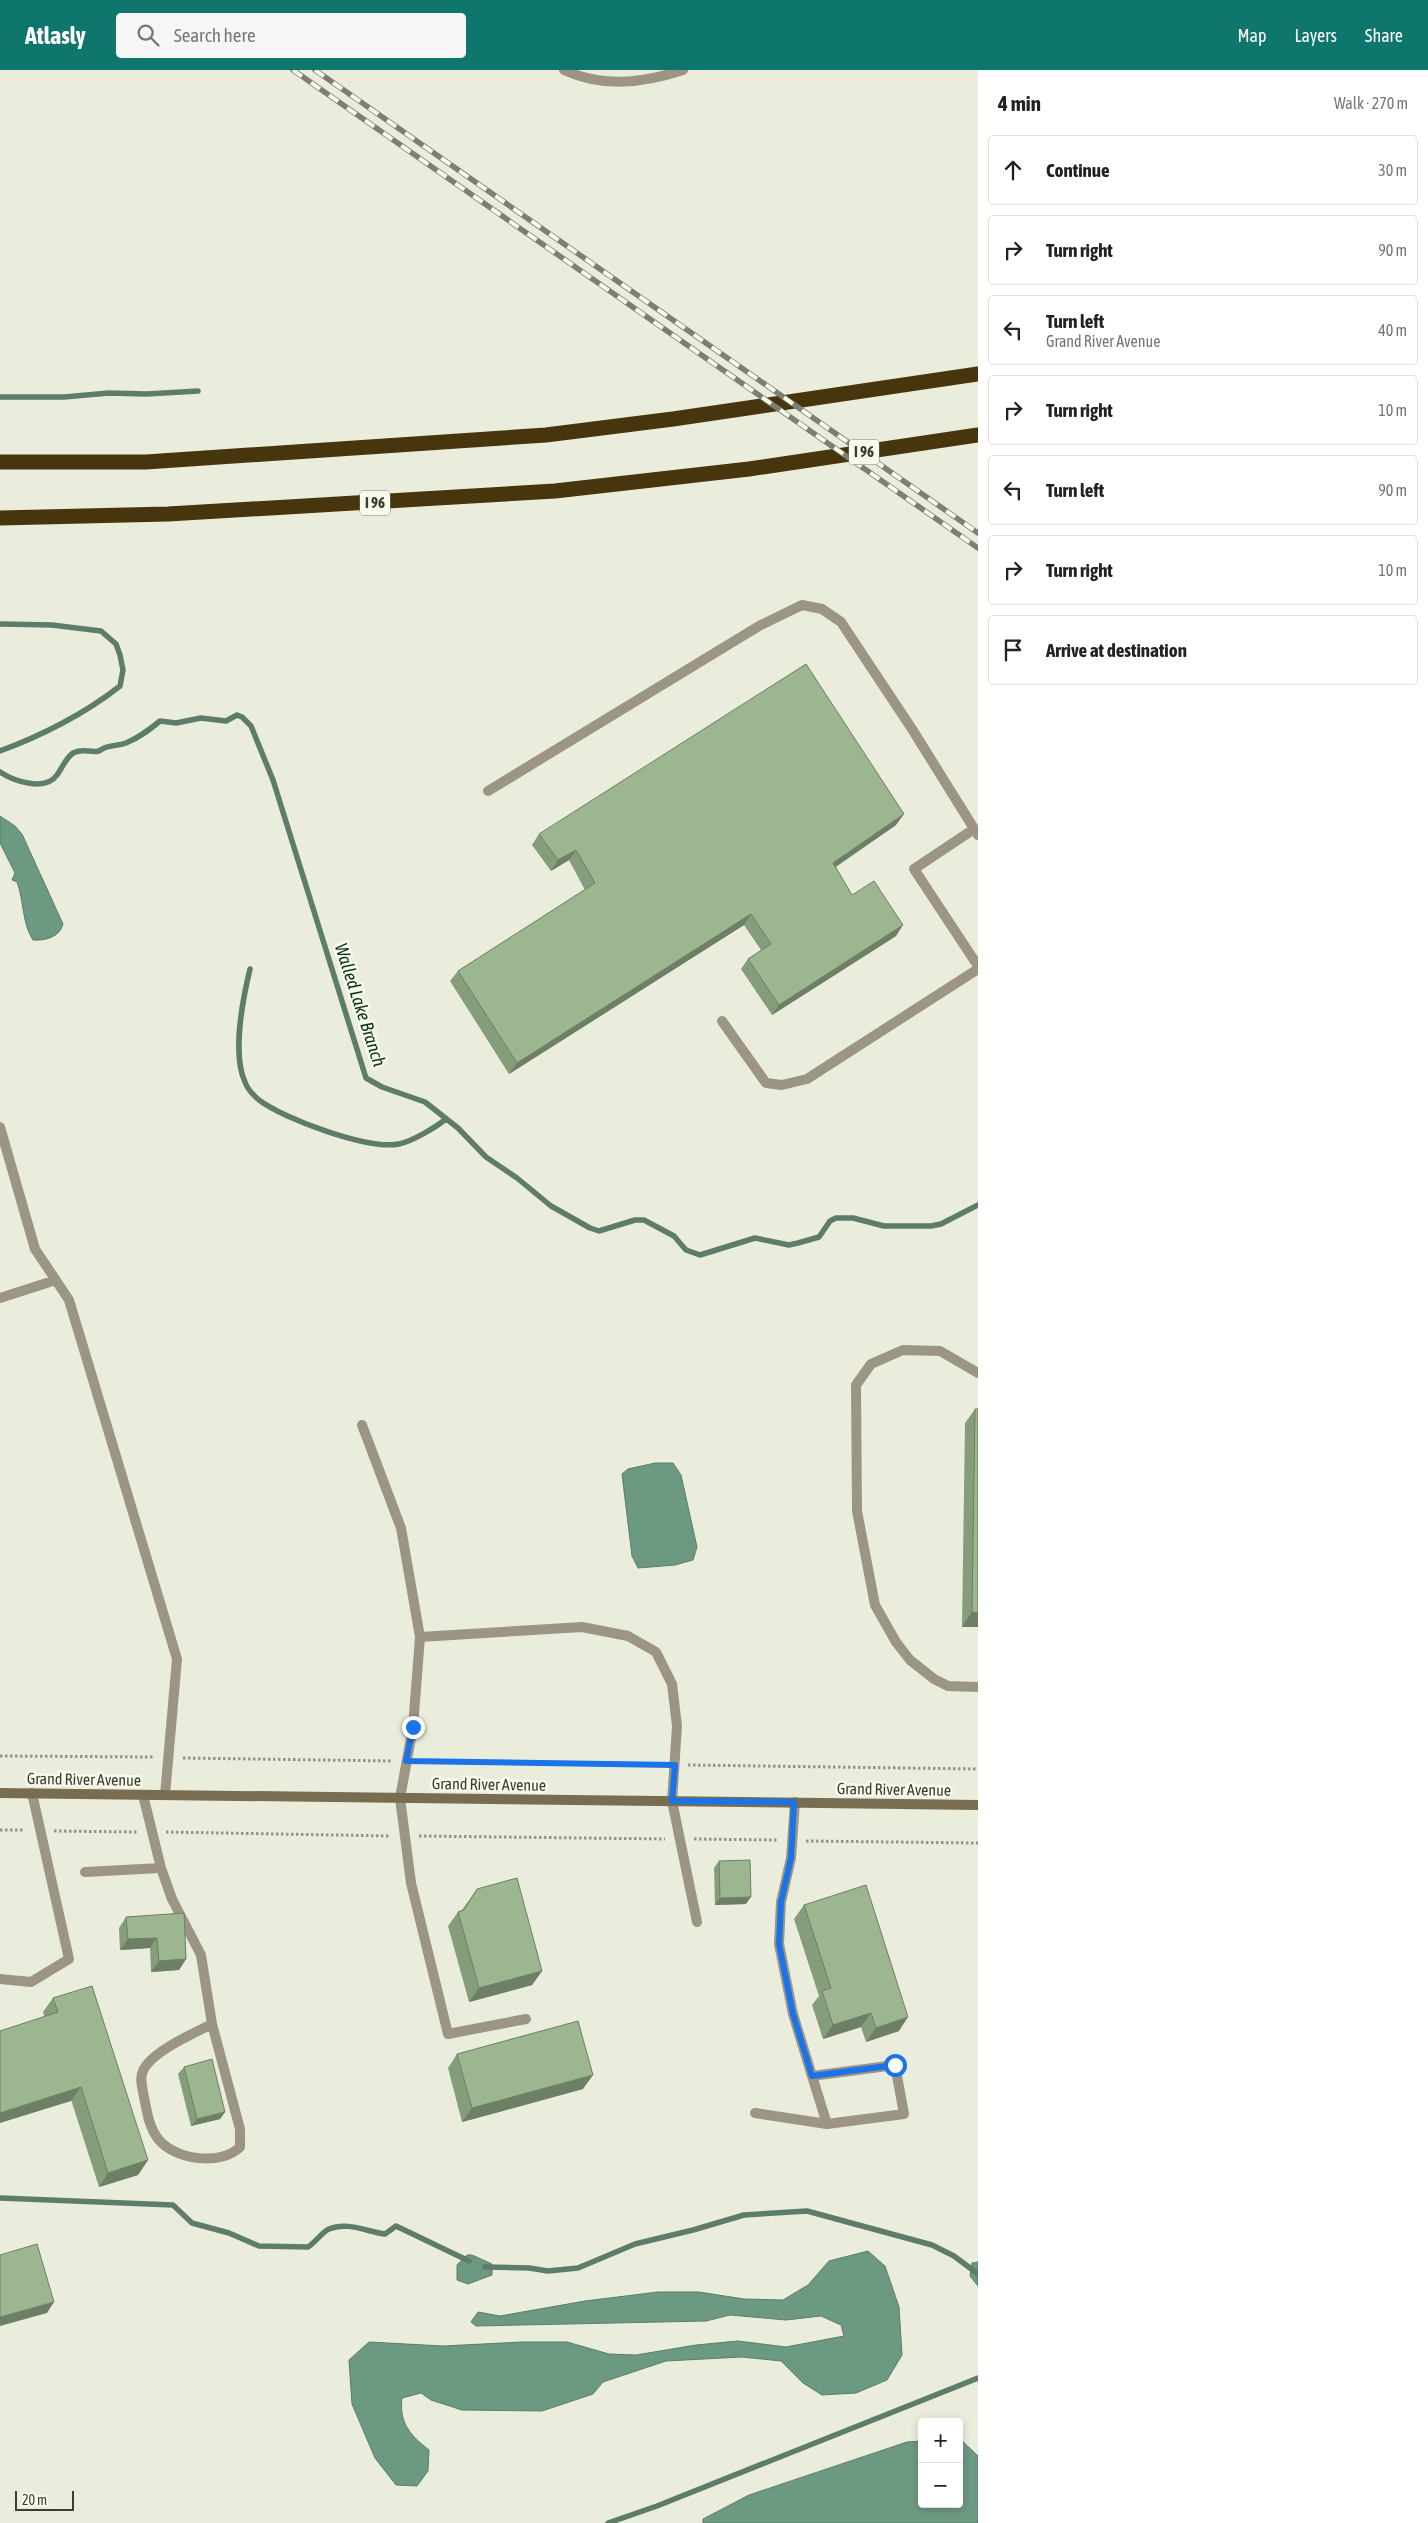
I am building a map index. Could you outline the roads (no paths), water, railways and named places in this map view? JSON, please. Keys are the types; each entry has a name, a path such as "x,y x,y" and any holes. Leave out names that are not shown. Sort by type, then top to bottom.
{"highway":[{"path":"0,462 176,460 546,435 673,419 978,374"},
{"name":"I 96","path":"0,518 168,514 383,503 555,491 749,469 978,435"}],"main road":[{"name":"Grand River Avenue","path":"0,1793 978,1805"}],"lane":[{"path":"564,70 574,75 623,83 652,80 683,70"},
{"path":"488,791 759,626 802,605 822,609 840,622 907,721 976,832 914,869 978,968 807,1079 782,1085 766,1083 722,1021"},
{"path":"0,1127 36,1249 69,1300 177,1659 165,1795"},
{"path":"0,1298 56,1280"},
{"path":"978,1373 940,1350 903,1350 871,1364 856,1385 858,1510 875,1605 896,1642 910,1660 934,1679 948,1686 978,1687"},
{"path":"362,1425 401,1528 420,1636 413,1727 400,1798 411,1883 448,2034 526,2019"},
{"path":"420,1636 582,1627 628,1636 656,1652 672,1684 677,1726 672,1801 697,1922"},
{"path":"0,1979 31,1982 68,1959 32,1794"},
{"path":"143,1795 161,1868 172,1899 202,1955 212,2024 242,2139 240,2147 225,2156 203,2159 172,2150 160,2140 149,2122 142,2086 142,2071 152,2059 181,2040 212,2024"},
{"path":"794,1802 791,1858 781,1902 779,1944 793,2014 827,2124"},
{"path":"85,1872 161,1868"},
{"path":"755,2113 827,2124 904,2114 895,2065 812,2076"}],"waterway":[{"path":"0,397 64,397 109,393 147,394 198,391"},
{"name":"Walled Lake Branch","path":"0,624 52,625 101,631 116,644 123,670 120,686 107,696 47,731 0,751"},
{"name":"Walled Lake Branch","path":"0,772 13,779 29,783 45,783 57,775 66,760 73,753 99,751 106,747 126,743 148,731 160,721 176,723 201,718 226,721 237,715 242,717 251,726 273,780 366,1078 382,1087 425,1102 458,1128 486,1157 517,1178 551,1206 590,1228 599,1231 635,1220 644,1220 674,1236 686,1250 700,1255 755,1238 789,1245 798,1243 819,1237 830,1221 836,1218 853,1218 884,1226 931,1226 941,1224 978,1205"},
{"path":"250,969 242,1010 239,1057 246,1084 259,1100 271,1108 306,1124 348,1138 385,1145 399,1144 411,1140 446,1119"},
{"path":"0,2198 173,2205 192,2223 229,2233 259,2246 308,2247 326,2230 336,2227 343,2226 385,2234 396,2226 469,2261"},
{"path":"485,2267 529,2268 548,2271 578,2268 635,2244 744,2215 807,2211 932,2245 954,2256 978,2274"},
{"path":"608,2523 657,2506 978,2378"}],"railway":[{"path":"293,70 978,548"},
{"path":"315,70 978,533"}]}
